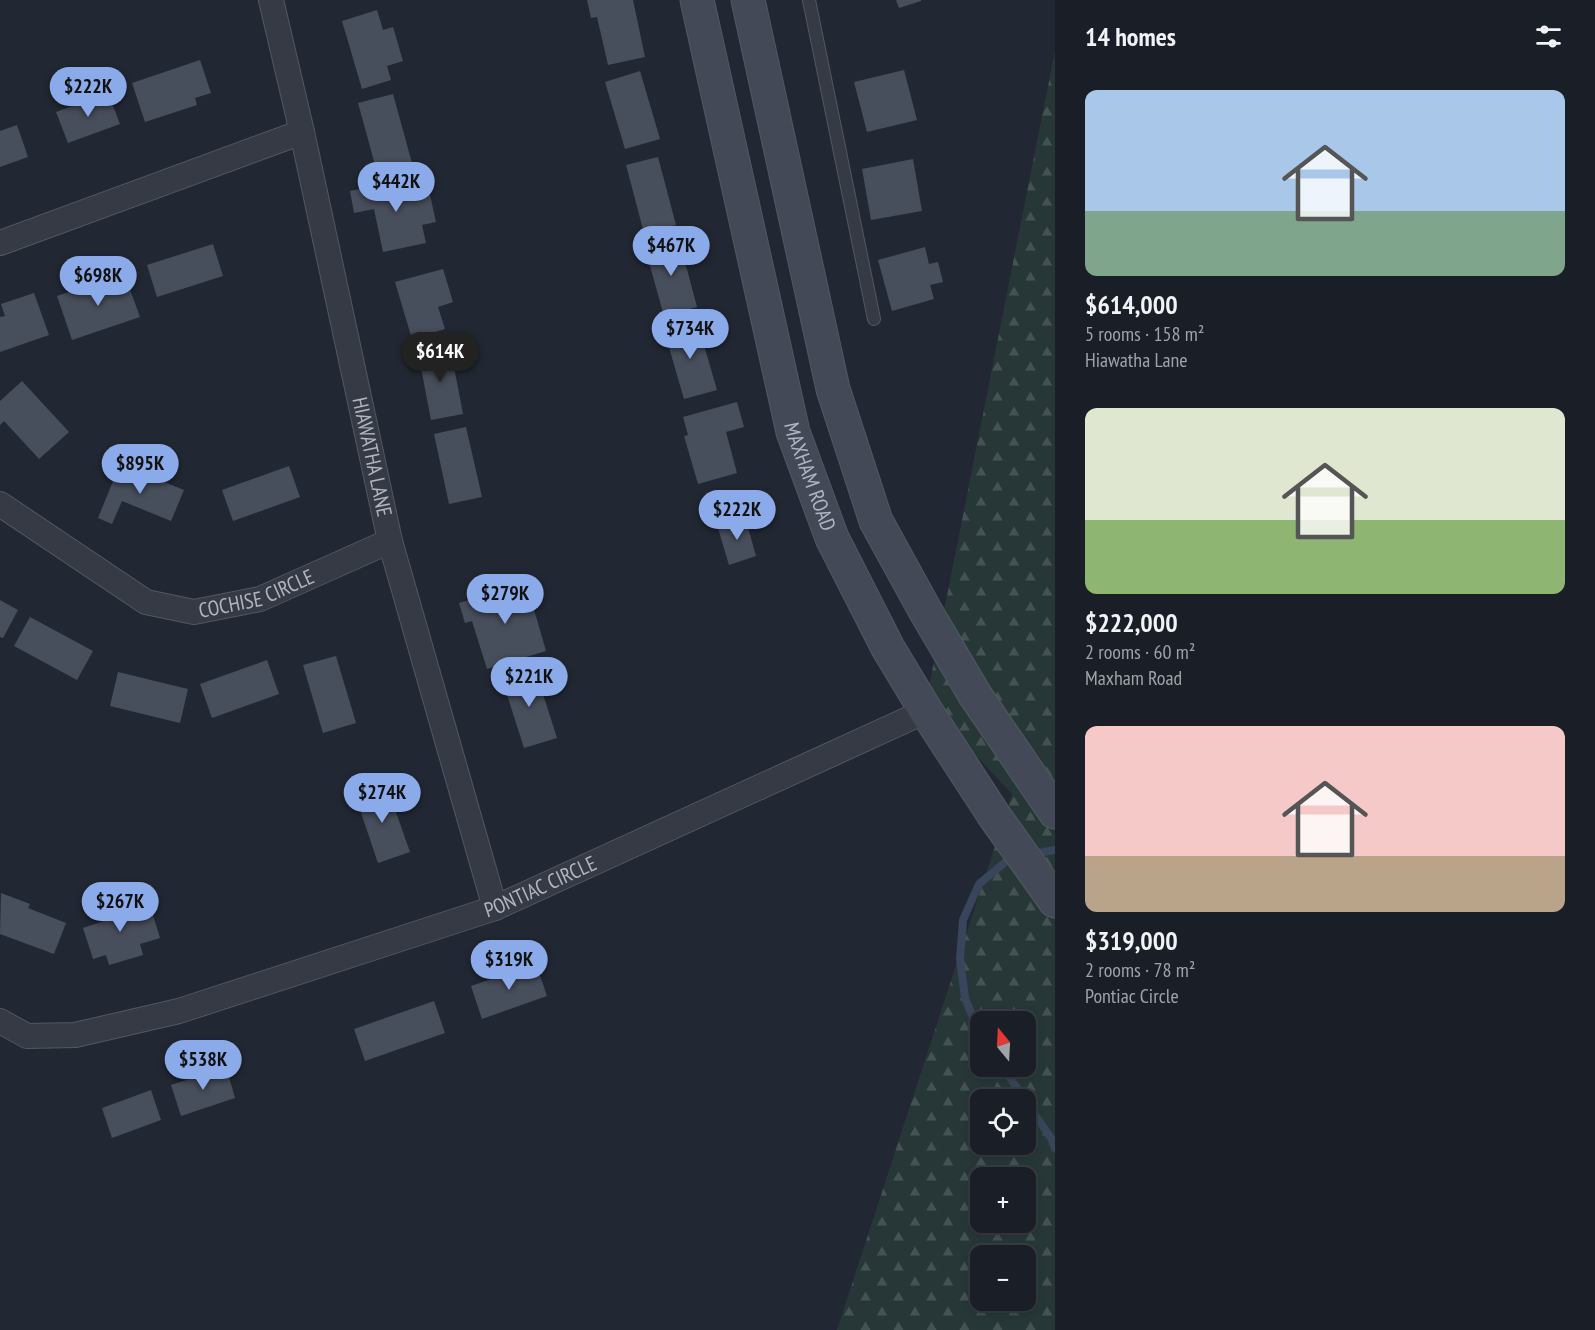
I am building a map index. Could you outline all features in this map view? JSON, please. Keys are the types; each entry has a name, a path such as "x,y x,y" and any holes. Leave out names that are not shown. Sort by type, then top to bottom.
{"main road":[{"name":"MAXHAM ROAD","path":"697,0 793,432 832,538 888,648 926,711 995,817 1055,901"},
{"path":"748,0 832,389 876,521 926,612 975,694 1055,812"}],"street":[{"name":"HIAWATHA LANE","path":"271,0 302,132 390,541 495,908"},
{"path":"0,243 302,132"},
{"name":"COCHISE CIRCLE","path":"0,504 146,602 194,612 260,599 390,541"},
{"name":"PONTIAC CIRCLE","path":"0,1021 27,1035 75,1035 179,1011 495,908 926,711"}],"lane":[{"path":"809,0 874,319"}],"green space":[{"path":"1055,51 1055,1330 837,1330 1012,794 926,702"}],"building":[{"path":"587,0 633,0 645,57 608,65 597,17 591,18"},
{"path":"896,0 921,0 921,1 899,8"},
{"path":"377,10 383,30 393,27 403,61 387,66 391,80 362,89 342,21"},
{"path":"200,60 211,93 195,98 197,105 145,122 132,83"},
{"path":"904,70 917,120 867,132 854,82"},
{"path":"640,71 660,139 625,149 605,82"},
{"path":"108,93 120,124 68,143 56,112"},
{"path":"393,94 412,163 377,172 358,103"},
{"path":"17,125 28,157 0,167 0,131"},
{"path":"658,157 676,225 644,233 626,165"},
{"path":"913,159 922,211 871,220 862,169"},
{"path":"413,178 417,197 430,195 436,222 422,225 426,243 383,252 374,209 354,213 350,191"},
{"path":"679,239 697,307 664,316 645,248"},
{"path":"213,244 223,276 157,297 147,265"},
{"path":"925,247 929,264 938,262 943,282 930,285 934,299 892,311 878,260"},
{"path":"443,269 453,302 438,307 445,329 412,339 395,282"},
{"path":"124,273 140,317 72,340 57,296"},
{"path":"34,293 49,335 0,352 0,317 5,316 1,304"},
{"path":"697,321 717,390 684,399 664,330"},
{"path":"450,346 463,414 431,420 418,352"},
{"path":"22,381 69,432 39,459 4,421 0,425 0,401"},
{"path":"737,402 744,427 726,432 737,473 698,484 684,436 688,435 683,417"},
{"path":"466,427 482,497 449,504 434,434"},
{"path":"120,464 184,490 171,521 122,501 112,524 98,518"},
{"path":"289,466 300,497 233,521 222,490"},
{"path":"745,517 756,556 729,565 717,525"},
{"path":"526,582 546,651 487,669 472,621 465,623 459,603"},
{"path":"0,600 18,610 3,638 0,637"},
{"path":"30,617 93,651 77,680 14,646"},
{"path":"336,656 356,723 323,733 303,665"},
{"path":"267,660 279,694 212,718 200,684"},
{"path":"535,669 557,738 524,748 502,679"},
{"path":"118,672 188,689 180,723 110,706"},
{"path":"386,784 410,852 378,863 355,795"},
{"path":"1,893 30,904 28,908 66,923 54,954 0,934"},
{"path":"120,898 126,917 151,909 160,938 140,944 143,955 109,965 106,955 93,959 83,928 104,921 99,904"},
{"path":"536,964 547,996 482,1019 471,986"},
{"path":"434,1001 445,1033 365,1061 354,1029"},
{"path":"226,1067 235,1098 181,1116 171,1085"},
{"path":"151,1090 161,1120 112,1138 102,1108"}],"waterway":[{"path":"1032,854 1055,850"},
{"path":"970,1011 965,998 960,959 963,920 979,884 1009,859 1016,857"},
{"path":"1009,1077 1018,1089"},
{"path":"1036,1116 1055,1148"}]}
